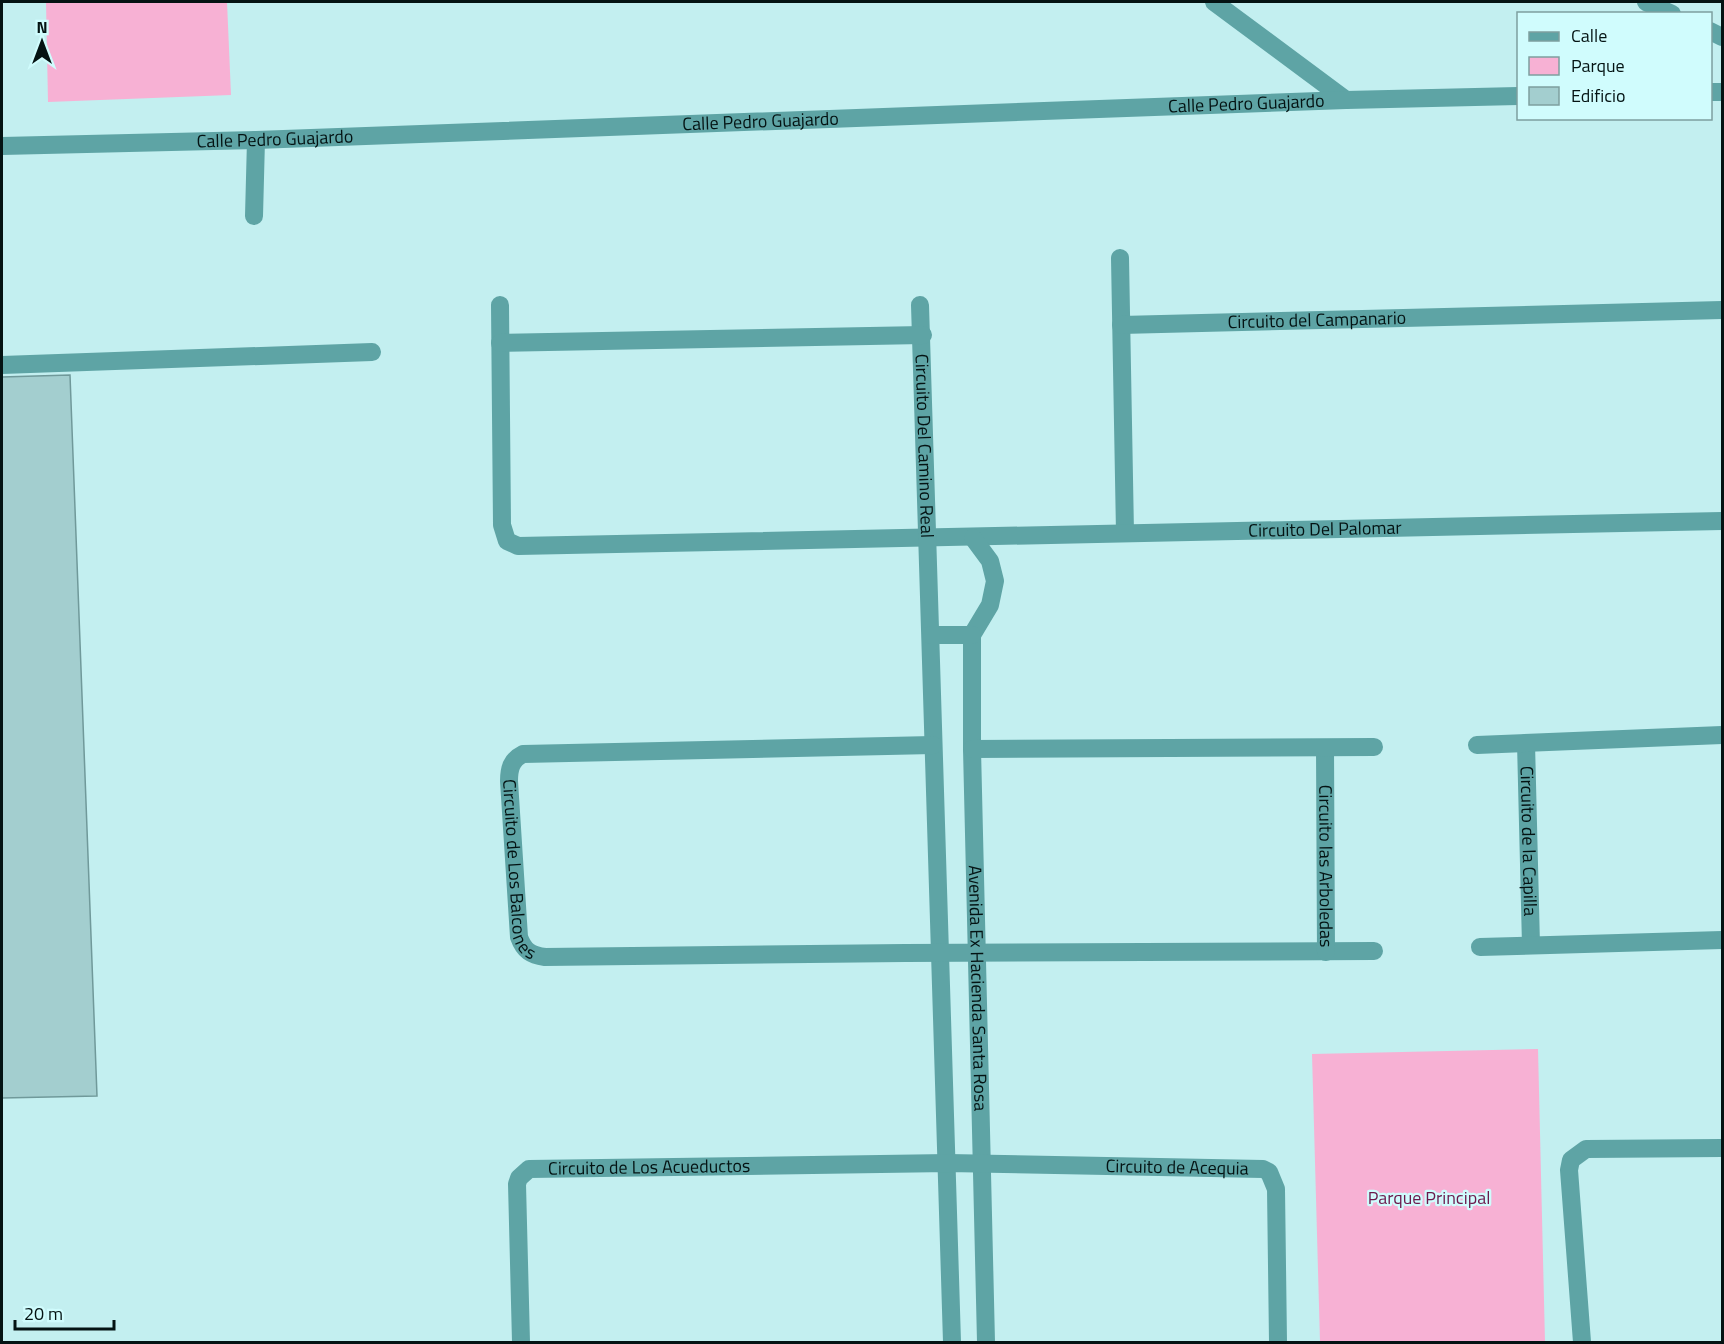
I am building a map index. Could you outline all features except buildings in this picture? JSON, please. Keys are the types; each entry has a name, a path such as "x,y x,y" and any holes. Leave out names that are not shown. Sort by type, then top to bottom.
{"street":[{"path":"1214,2 1346,100"},
{"path":"1646,2 1668,12"},
{"name":"Calle Pedro Guajardo","path":"2,146 256,140 1346,100 1517,96"},
{"path":"254,216 256,140"},
{"path":"1120,258 1125,533"},
{"path":"500,305 500,343"},
{"path":"920,305 922,335"},
{"name":"Circuito del Campanario","path":"1121,325 1722,310"},
{"name":"Circuito Del Camino Real","path":"922,335 927,539 512,544 507,541 502,525 500,343 922,335"},
{"path":"2,365 372,352"},
{"name":"Circuito Del Palomar","path":"927,539 1722,521"},
{"path":"931,635 972,634 990,604 994,581 990,561 973,538"},
{"name":"Avenida Ex Hacienda Santa Rosa","path":"927,539 952,1342"},
{"name":"Avenida Ex Hacienda Santa Rosa","path":"972,634 972,749 984,1163 986,1342"},
{"name":"Circuito de la Capilla","path":"1532,945 1526,743 1722,735"},
{"path":"1477,745 1526,743"},
{"name":"Circuito de Los Balcones","path":"933,745 523,754 512,762 509,770 519,937 528,951 545,957 941,953"},
{"path":"972,749 1374,747"},
{"name":"Circuito las Arboledas","path":"941,953 1326,952 1325,748"},
{"path":"1480,947 1722,940"},
{"path":"1326,952 1374,951"},
{"path":"1582,1342 1569,1170 1571,1160 1586,1149 1722,1148"},
{"name":"Circuito de Acequia","path":"948,1163 1263,1169 1274,1179 1276,1189 1278,1342"},
{"name":"Circuito de Los Acueductos","path":"521,1342 517,1184 524,1173 534,1168 948,1163"}],"green space":[{"path":"46,2 227,2 231,95 48,102"},
{"name":"Parque Principal","path":"1538,1049 1545,1342 1320,1342 1312,1054"}]}
